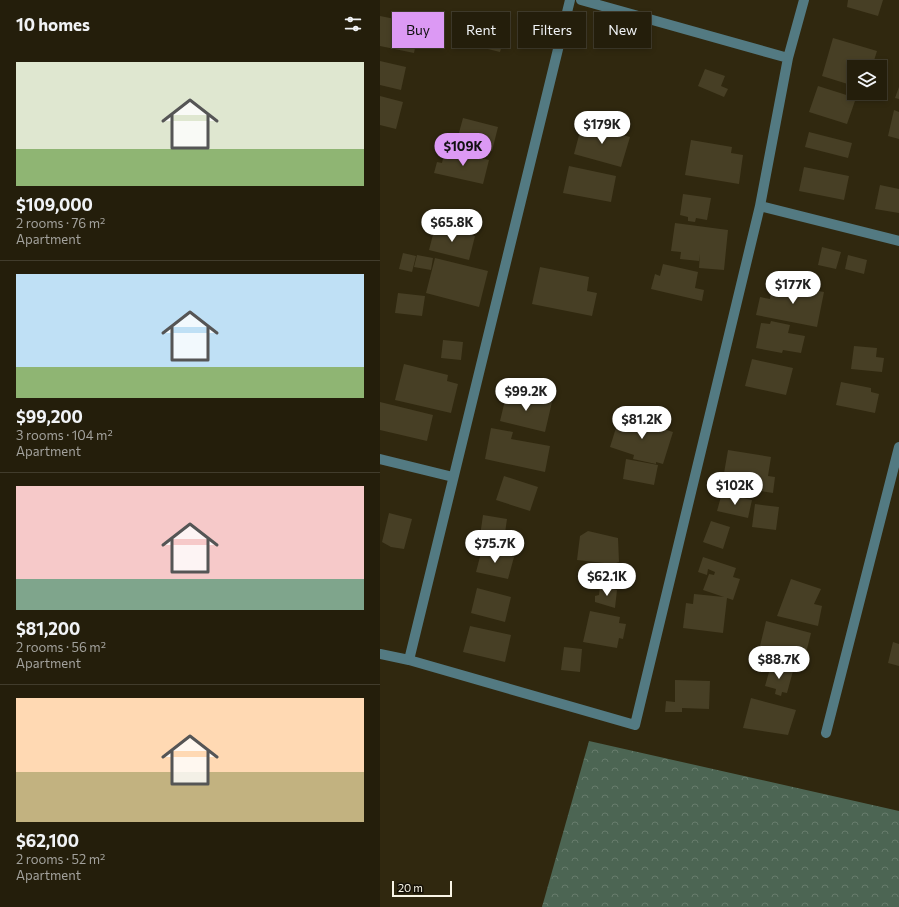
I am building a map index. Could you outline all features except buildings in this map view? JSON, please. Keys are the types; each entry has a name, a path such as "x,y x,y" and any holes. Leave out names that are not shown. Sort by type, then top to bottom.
{"street":[{"path":"409,660 570,0"},
{"path":"582,0 788,58"},
{"path":"380,654 409,660 635,725 760,206 788,58 804,0"},
{"path":"760,206 899,241"},
{"path":"826,733 899,447"},
{"path":"380,459 454,477"}],"green space":[{"path":"589,741 899,811 899,907 542,907"}]}
